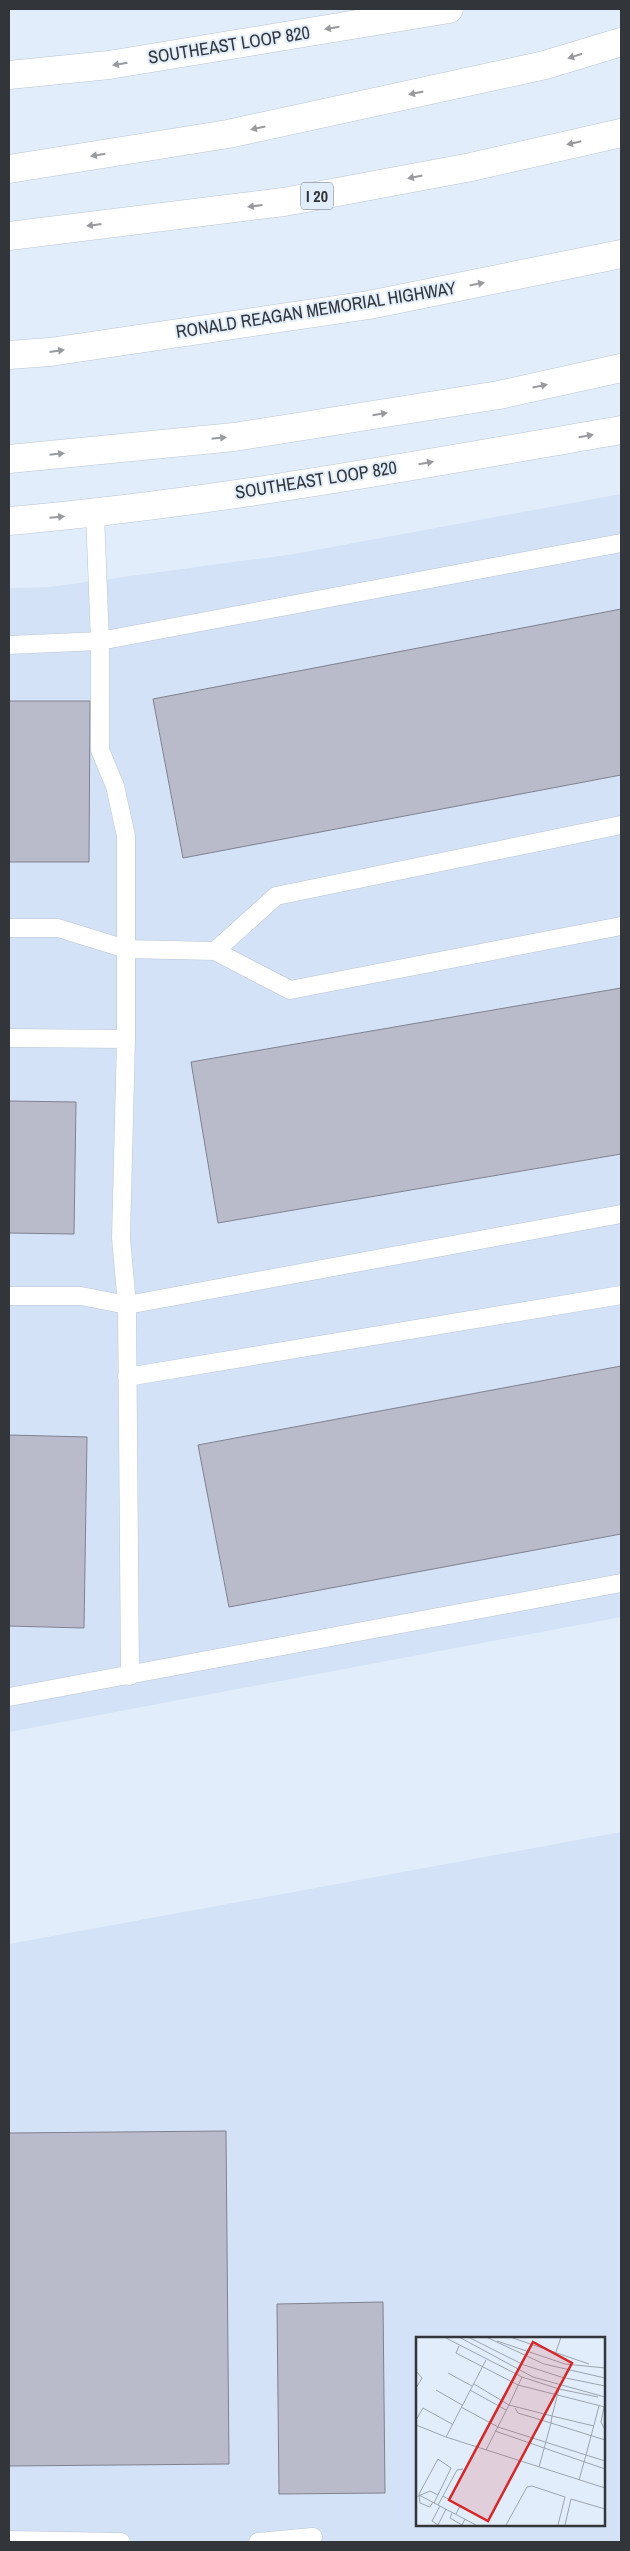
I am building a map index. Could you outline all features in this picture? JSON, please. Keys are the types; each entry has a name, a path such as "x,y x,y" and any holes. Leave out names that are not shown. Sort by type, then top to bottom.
{"main road":[{"name":"SOUTHEAST LOOP 820","path":"9,75 109,66 363,16 449,9"},
{"path":"9,169 228,134 545,65 621,42"},
{"name":"I 20","path":"9,236 284,202 471,167 621,133"},
{"name":"RONALD REAGAN MEMORIAL HIGHWAY","path":"9,355 50,352 369,305 621,254"},
{"path":"9,459 234,437 499,395 621,368"},
{"name":"SOUTHEAST LOOP 820","path":"9,521 95,514 372,472 621,430"}],"lane":[{"path":"95,514 100,641 100,750 115,786 126,836 126,1040 121,1238 126,1305 130,1676"},
{"path":"9,645 100,641 621,543"},
{"path":"214,952 276,896 621,825"},
{"path":"9,928 58,928 126,949 214,952 290,990 621,926"},
{"path":"9,1038 126,1040"},
{"path":"9,1296 81,1296 126,1305 621,1214"},
{"path":"127,1377 621,1295"},
{"path":"9,1697 130,1676 621,1583"},
{"path":"258,2542 313,2537"},
{"path":"9,2540 121,2542"}],"shaded area":[{"path":"621,494 621,1617 9,1732 9,588 49,587 294,554"},
{"path":"621,1832 621,2542 9,2542 9,1944"}],"building":[{"path":"621,609 621,775 183,858 153,699"},
{"path":"9,701 90,701 89,862 9,862"},
{"path":"621,988 621,1154 218,1223 191,1062"},
{"path":"9,1101 76,1102 74,1234 9,1233"},
{"path":"621,1366 621,1534 229,1607 198,1445"},
{"path":"9,1435 87,1437 84,1628 9,1626"},
{"path":"226,2131 229,2464 9,2466 9,2133"},
{"path":"383,2302 385,2493 279,2494 277,2304"}]}
